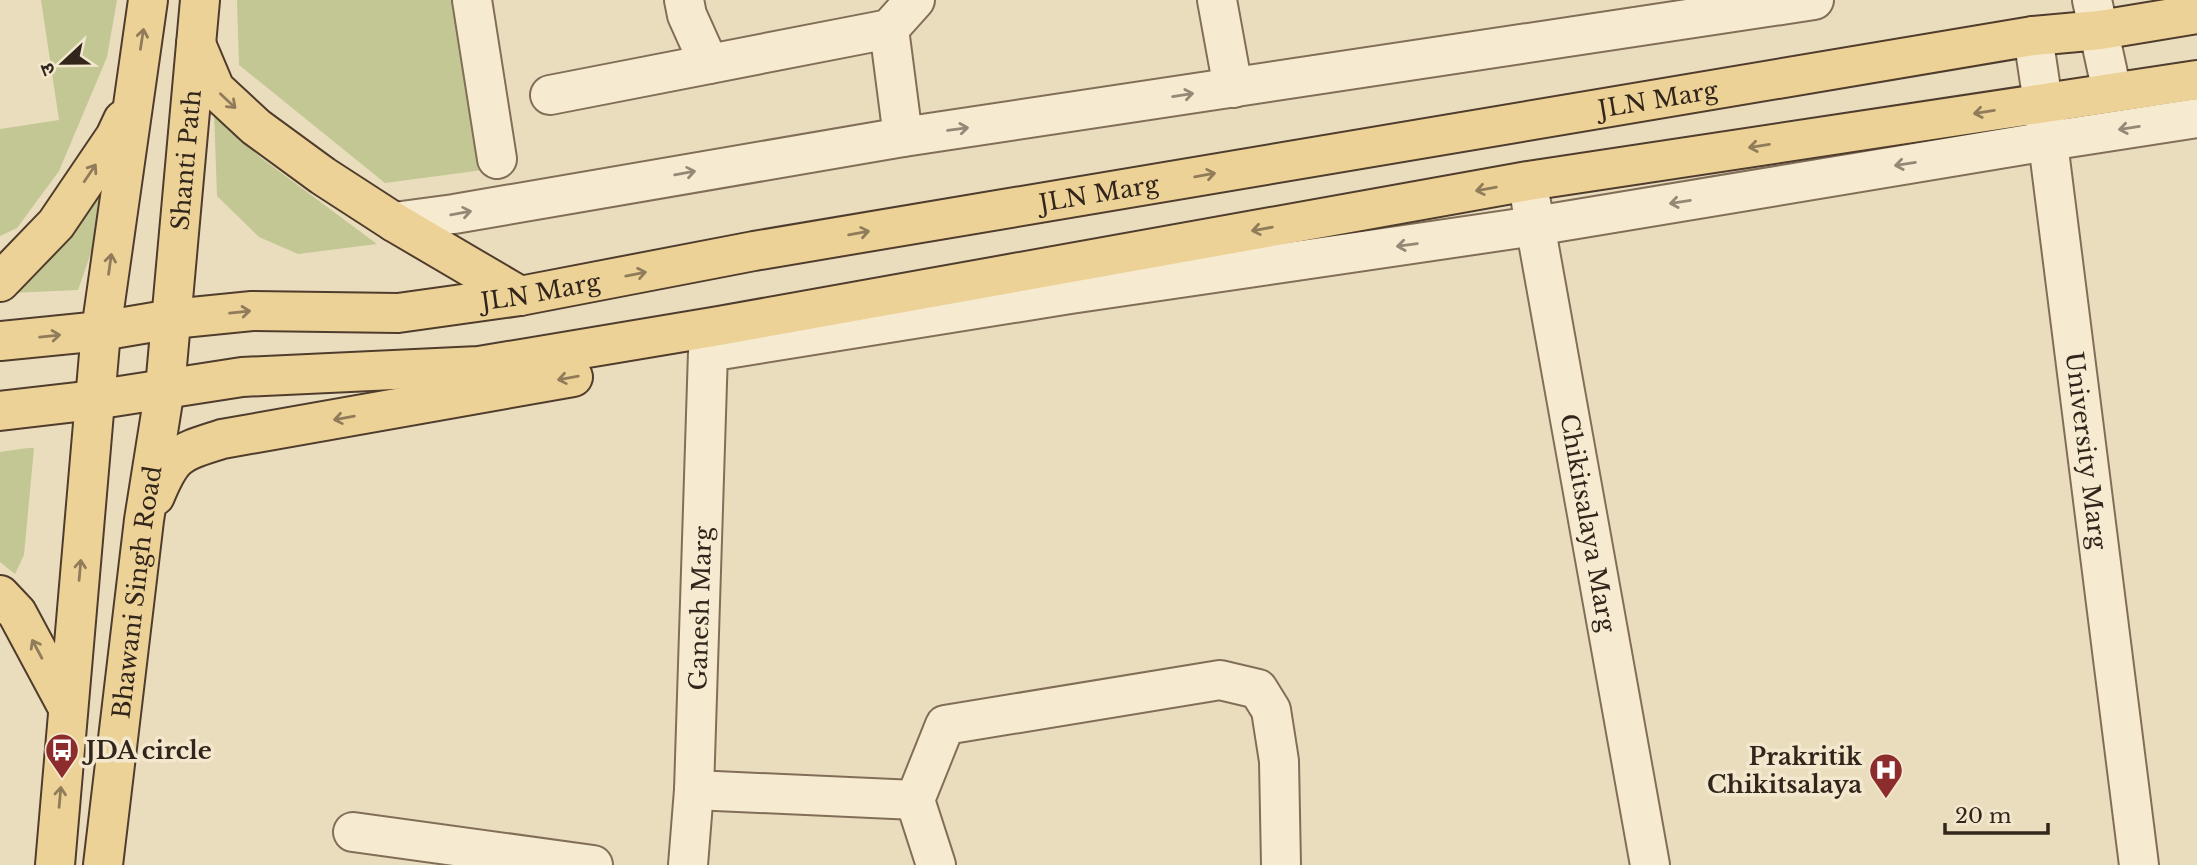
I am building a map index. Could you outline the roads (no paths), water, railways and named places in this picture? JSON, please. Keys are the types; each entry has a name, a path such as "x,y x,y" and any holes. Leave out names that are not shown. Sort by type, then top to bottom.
{"main road":[{"path":"55,865 93,400 148,0"},
{"name":"Shanti Path","path":"172,319 200,0"},
{"name":"JLN Marg","path":"0,341 251,311 398,313 520,296 754,251 2033,36 2096,15 2197,14"},
{"path":"195,42 215,89 256,127 323,176 394,222 520,296"},
{"path":"144,520 165,472 181,453 222,439 713,339 1528,181 2197,80"},
{"path":"0,282 56,224 114,137 132,103"},
{"name":"Bhawani Singh Road","path":"103,865 144,520 165,388 172,319"},
{"path":"0,411 242,377 479,366 713,339"},
{"path":"0,595 17,613 68,708"}],"street":[{"path":"472,0 497,159"},
{"path":"684,0 687,15 709,64"},
{"path":"550,95 889,29 915,0"},
{"path":"1217,0 1233,88"},
{"path":"394,222 903,137 1814,0"},
{"path":"2096,15 2112,92"},
{"path":"889,29 903,137"},
{"name":"University Marg","path":"2033,36 2139,865"},
{"path":"713,339 1097,290 1535,226 2197,118"},
{"name":"Chikitsalaya Marg","path":"1528,181 1650,865"},
{"name":"Ganesh Marg","path":"688,865 694,790 713,339"},
{"path":"936,865 915,800 945,725 1220,680 1258,689 1271,710 1279,761 1281,865"},
{"path":"694,790 915,800"},
{"path":"353,832 593,865"}],"place":[{"name":"JDA circle","path":"62,780"},
{"name":"Prakritik Chikitsalaya","path":"1886,800"}]}
